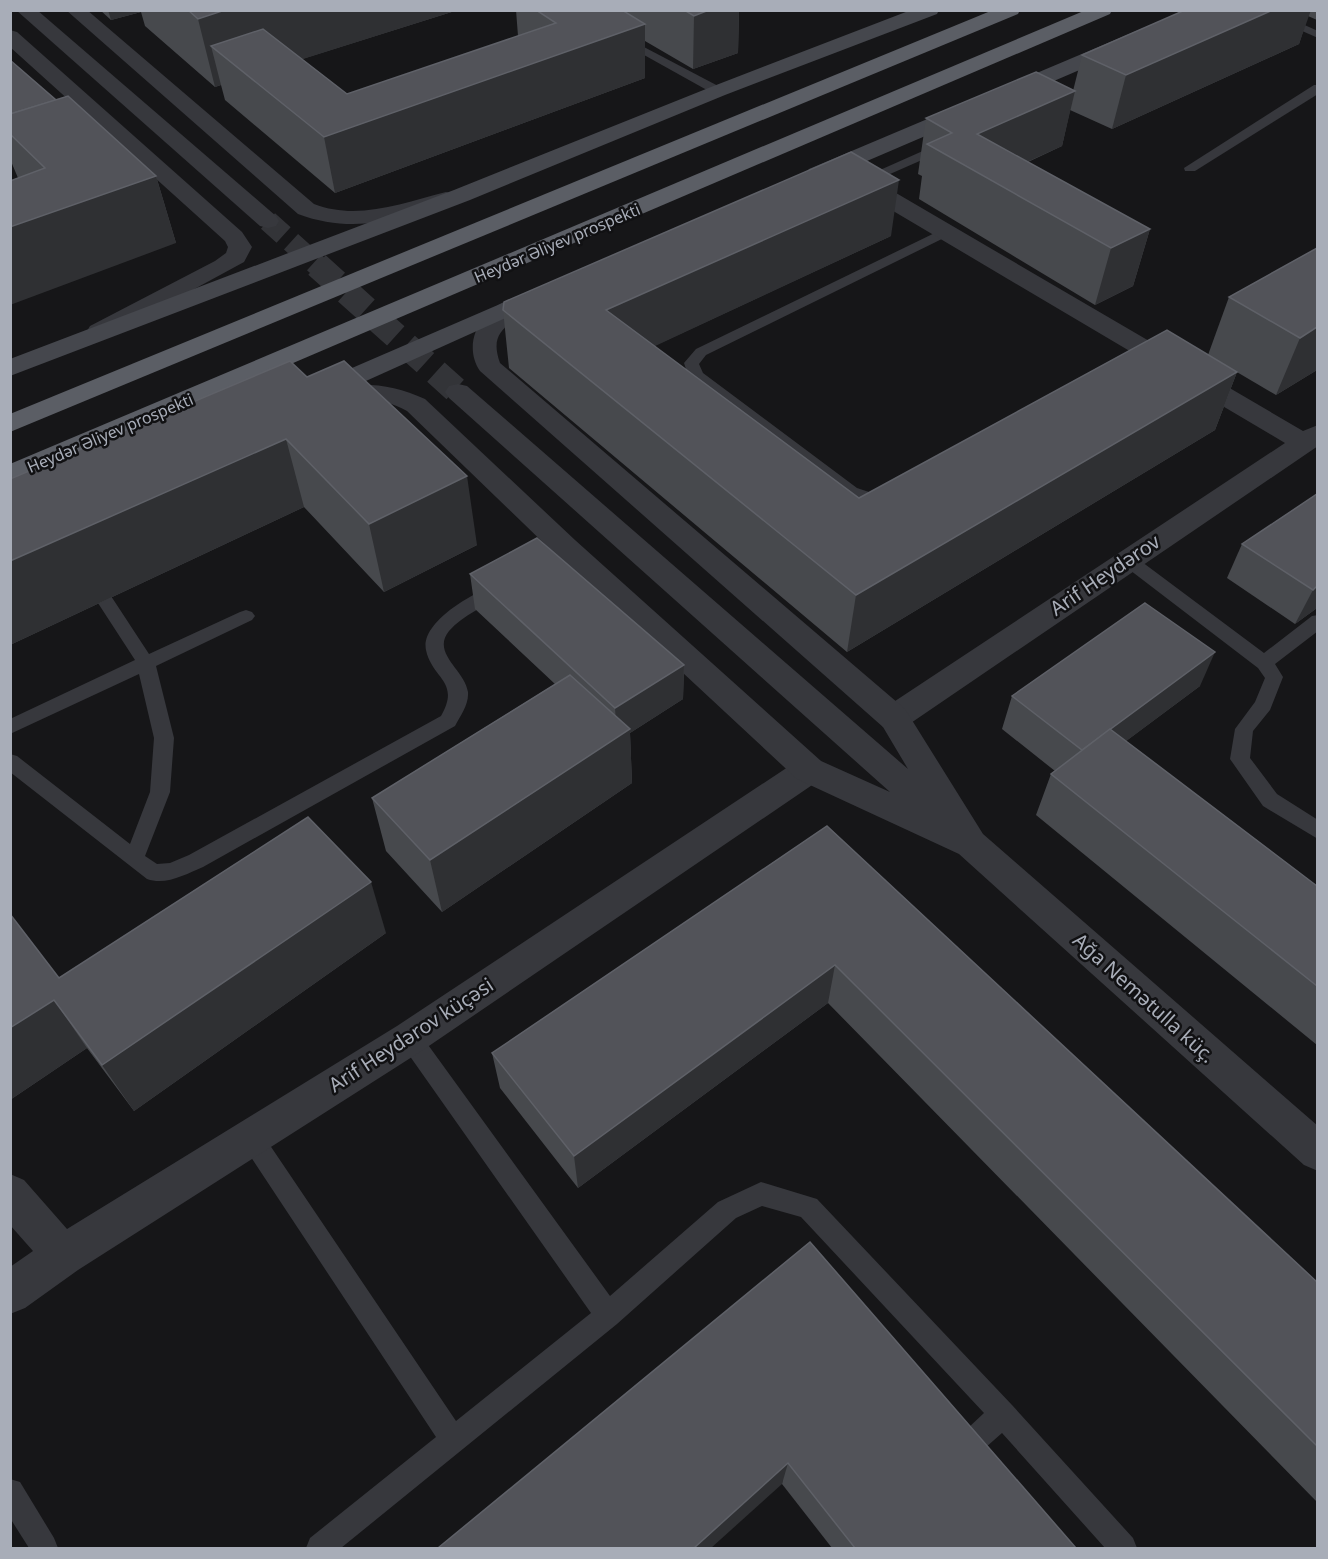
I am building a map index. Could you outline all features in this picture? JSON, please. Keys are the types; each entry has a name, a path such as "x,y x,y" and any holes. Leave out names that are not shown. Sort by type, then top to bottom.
{"highway":[{"path":"10,424 170,360 755,113 1011,10"},
{"name":"Heydər Əliyev prospekti","path":"10,475 1103,10"}],"main road":[{"path":"10,368 462,195 718,91 930,10"},
{"path":"791,185 1203,10"},
{"path":"294,403 567,283"}],"street":[{"path":"25,10 268,221"},
{"path":"75,10 306,209 314,213 336,219 355,219 462,195"},
{"path":"15,46 234,237 240,247 236,257 223,266 76,342"},
{"path":"834,166 1143,354 1310,438"},
{"name":"Ağa Nemətulla küç.","path":"513,306 487,330 483,345 489,366 894,718 971,844 1317,1152"},
{"name":"Ağa Nemətulla küç.","path":"294,403 346,393 371,391 396,394 416,405 556,554 809,770 971,844"},
{"path":"458,392 971,844"},
{"name":"Arif Heydərov","path":"894,718 1310,438"},
{"name":"Arif Heydərov küçəsi","path":"10,1293 63,1255 410,1038 809,770"},
{"path":"10,1194 63,1255"}],"lane":[{"path":"1254,12 1317,35"},
{"path":"615,34 718,91"},
{"path":"1190,168 1317,88"},
{"path":"860,182 959,139"},
{"path":"899,498 875,499 851,492 696,375 691,363 700,352 945,232"},
{"path":"1128,560 1264,663 1274,677 1263,705 1244,729 1240,759 1270,800 1317,831"},
{"path":"10,761 134,860 154,873 171,871 196,861 448,721 456,710 460,698 459,686 434,652 437,633 445,624 516,579"},
{"path":"105,600 146,663 164,738 160,792 134,860"},
{"path":"10,727 246,616"},
{"path":"1264,663 1317,621"},
{"path":"410,1038 608,1315"},
{"path":"251,1137 454,1441"},
{"path":"320,1548 608,1315 727,1210 761,1194 808,1207 1003,1414 1123,1548"},
{"path":"959,1454 1003,1414"},
{"path":"10,1492 44,1548"}],"building":[{"path":"188,10 225,10 198,19"},
{"path":"536,10 622,10 645,24 324,137 211,46 263,29 347,94 556,23"},
{"path":"684,10 709,10 694,16"},
{"path":"1185,10 1273,10 1126,75 1082,55"},
{"path":"10,60 56,100 10,114"},
{"path":"1036,72 1075,91 977,134 1150,229 1111,248 927,144 952,133 926,118"},
{"path":"68,96 156,176 10,227 10,181 45,168 10,134 10,114"},
{"path":"851,152 899,180 606,310 859,498 1167,330 1237,372 856,595 503,310 504,302"},
{"path":"1317,248 1317,327 1300,338 1229,297"},
{"path":"290,361 307,377 344,361 467,476 369,524 286,439 10,561 10,479"},
{"path":"1317,494 1317,586 1313,590 1242,544"},
{"path":"537,538 684,665 615,708 470,574"},
{"path":"1145,603 1215,652 1082,750 1012,696"},
{"path":"570,675 630,729 430,860 372,798"},
{"path":"1110,729 1317,886 1317,986 1051,774"},
{"path":"308,817 371,882 102,1065 54,1000 10,1028 10,914 59,978"},
{"path":"827,826 1317,1282 1317,1446 835,965 574,1156 492,1053"},
{"path":"810,1242 1076,1548 855,1548 788,1463 694,1548 438,1548"}],"tunnel":[{"path":"268,221 319,267"},
{"path":"317,265 458,392"}]}
